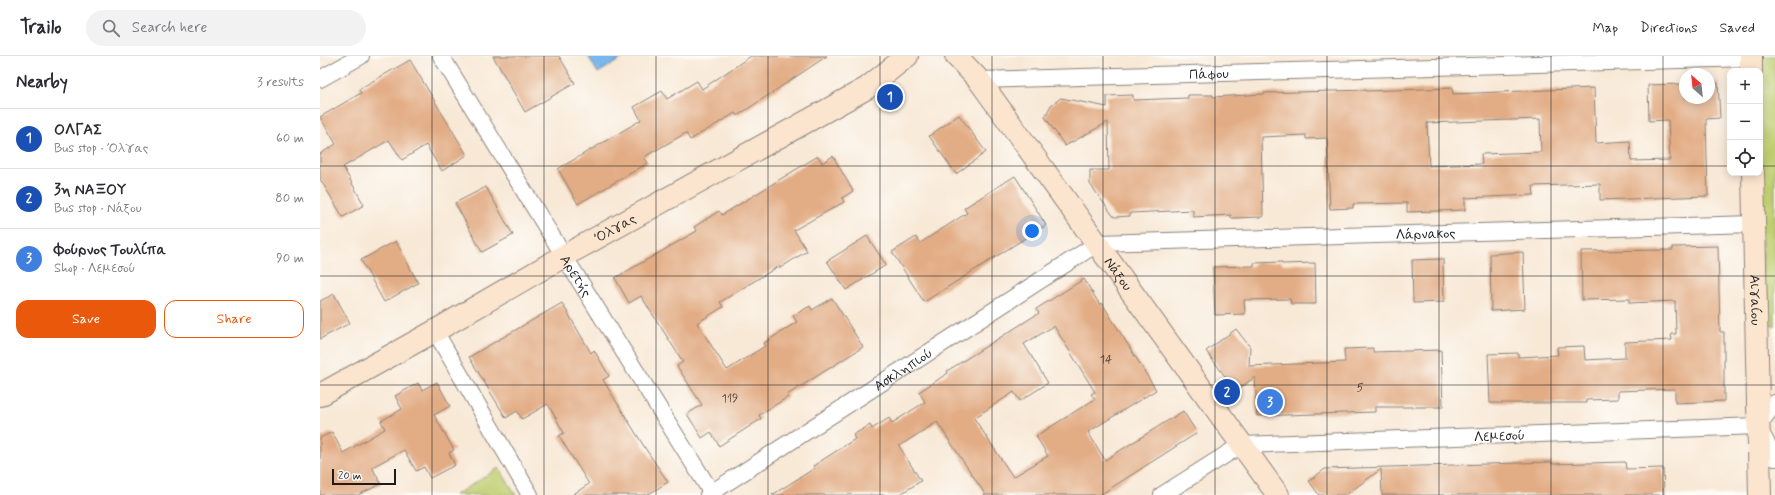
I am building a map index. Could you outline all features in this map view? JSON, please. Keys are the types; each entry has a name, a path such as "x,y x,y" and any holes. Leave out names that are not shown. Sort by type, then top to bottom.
{"street":[{"path":"320,79 360,56"},
{"name":"Αρετής","path":"441,56 711,494"},
{"name":"Όλγας","path":"320,395 435,332 564,256 867,88 907,56"},
{"name":"Νάξου","path":"956,56 979,80 1098,243 1278,495"},
{"name":"Πάφου","path":"979,80 1751,62"},
{"name":"Αιγαίου","path":"1753,176 1760,495"},
{"name":"Λάρνακος","path":"1098,243 1754,224"},
{"name":"Ασκληπιού","path":"711,494 1098,243"},
{"path":"1756,329 1775,342"},
{"path":"435,332 530,495"},
{"path":"1775,403 1758,426 1775,458"},
{"name":"Λεμεσού","path":"1241,445 1758,426"},
{"path":"1162,495 1241,445"}],"green space":[{"path":"1757,56 1775,56 1775,326 1764,321 1760,176 1763,176 1763,68 1759,68"},
{"path":"499,468 516,495 455,495"}],"water":[{"path":"588,56 623,56 624,57 598,73"}],"building":[{"path":"493,56 559,56 575,83 525,112"},
{"path":"751,56 827,56 737,116 735,113 690,140 686,133 644,157 648,163 578,204 558,169 641,120 634,107 662,91 667,99 697,81 702,89"},
{"path":"410,60 467,155 442,171 426,145 402,160 389,140 343,167 364,205 343,217 320,179 320,154 336,144 320,117 361,93 359,89"},
{"path":"1715,83 1718,83 1720,118 1706,119 1708,196 1600,200 1600,184 1533,186 1534,195 1465,198 1465,210 1407,212 1407,203 1353,204 1353,208 1330,209 1327,138 1306,139 1306,135 1261,137 1263,217 1231,218 1231,215 1193,217 1193,210 1130,213 1130,216 1114,217 1090,184 1090,170 1109,170 1108,122 1065,146 1045,117 1051,105 1061,98 1107,107 1107,96 1133,95 1133,100 1188,98 1188,95 1213,95 1213,97 1264,93 1366,90 1452,88 1453,94 1594,88 1596,143 1630,141 1631,161 1670,160 1668,120 1649,121 1648,85 1679,84 1679,104 1715,104","holes":["1540,119 1541,152 1481,154 1482,164 1429,166 1427,123"]},
{"path":"959,115 986,152 956,174 929,136"},
{"path":"818,156 822,163 833,156 853,191 842,198 844,202 794,230 807,251 780,268 779,266 720,302 723,307 697,323 727,370 765,346 764,343 797,322 793,316 810,306 812,310 832,298 863,347 787,395 788,397 759,415 761,419 719,446 711,432 702,438 687,414 702,405 677,366 683,362 641,296 629,303 615,278 697,231 694,227 719,211 722,215"},
{"path":"1015,176 1046,225 924,302 892,252 916,237 920,243 967,213 964,208"},
{"path":"486,187 513,235 482,252 455,203"},
{"path":"867,236 886,265 846,290 827,261"},
{"path":"396,241 418,283 384,302 361,260"},
{"path":"1718,246 1720,332 1724,332 1724,401 1675,403 1675,389 1618,391 1618,399 1586,400 1586,403 1490,403 1488,354 1518,353 1518,357 1558,355 1557,347 1584,346 1585,360 1625,358 1625,342 1672,340 1671,334 1676,334 1675,301 1629,303 1629,299 1582,300 1581,251 1673,250 1673,247"},
{"path":"1523,252 1525,309 1491,311 1490,254"},
{"path":"1443,259 1444,302 1413,303 1412,260"},
{"path":"1282,262 1282,264 1315,263 1316,304 1291,304 1290,299 1244,300 1245,314 1215,315 1213,267 1254,266 1254,263"},
{"path":"1084,279 1100,305 1102,303 1156,390 1088,432 1105,460 1183,411 1197,433 1100,495 983,495 985,494 937,422 899,446 921,481 899,495 772,495 815,468 813,466 855,439 853,435 870,425 872,429 889,418 892,423 925,402 919,392 948,373 947,371 1039,313 1036,309","holes":["1054,326 1095,392 1091,394 1095,399 1036,436 1048,456 1013,477 974,418 1014,392 1020,401 1048,383 1024,344"]},
{"path":"334,294 350,323 320,339 320,301"},
{"path":"562,303 591,353 594,350 609,376 603,380 668,482 647,495 572,495 589,484 559,436 564,433 548,404 522,419 517,411 506,418 469,357"},
{"path":"1236,329 1250,347 1249,366 1345,362 1344,349 1373,348 1373,352 1441,350 1443,407 1375,407 1375,412 1257,416 1255,377 1236,391 1206,351"},
{"path":"437,382 450,406 434,415 454,450 449,453 455,465 430,478 424,467 416,471 404,450 372,467 381,484 358,495 320,495 320,438 332,432 343,453 385,429 381,421 402,409 395,396 418,383 422,390"},
{"path":"1552,462 1552,464 1625,462 1626,469 1663,468 1664,495 1382,495 1381,469 1346,495 1319,495 1309,481 1325,469"}],"place":[{"name":"ΟΛΓΑΣ","path":"890,97"},
{"name":"3η ΝΑΞΟΥ","path":"1227,392"},
{"name":"Φούρνος Τουλίπα","path":"1270,402"}]}
